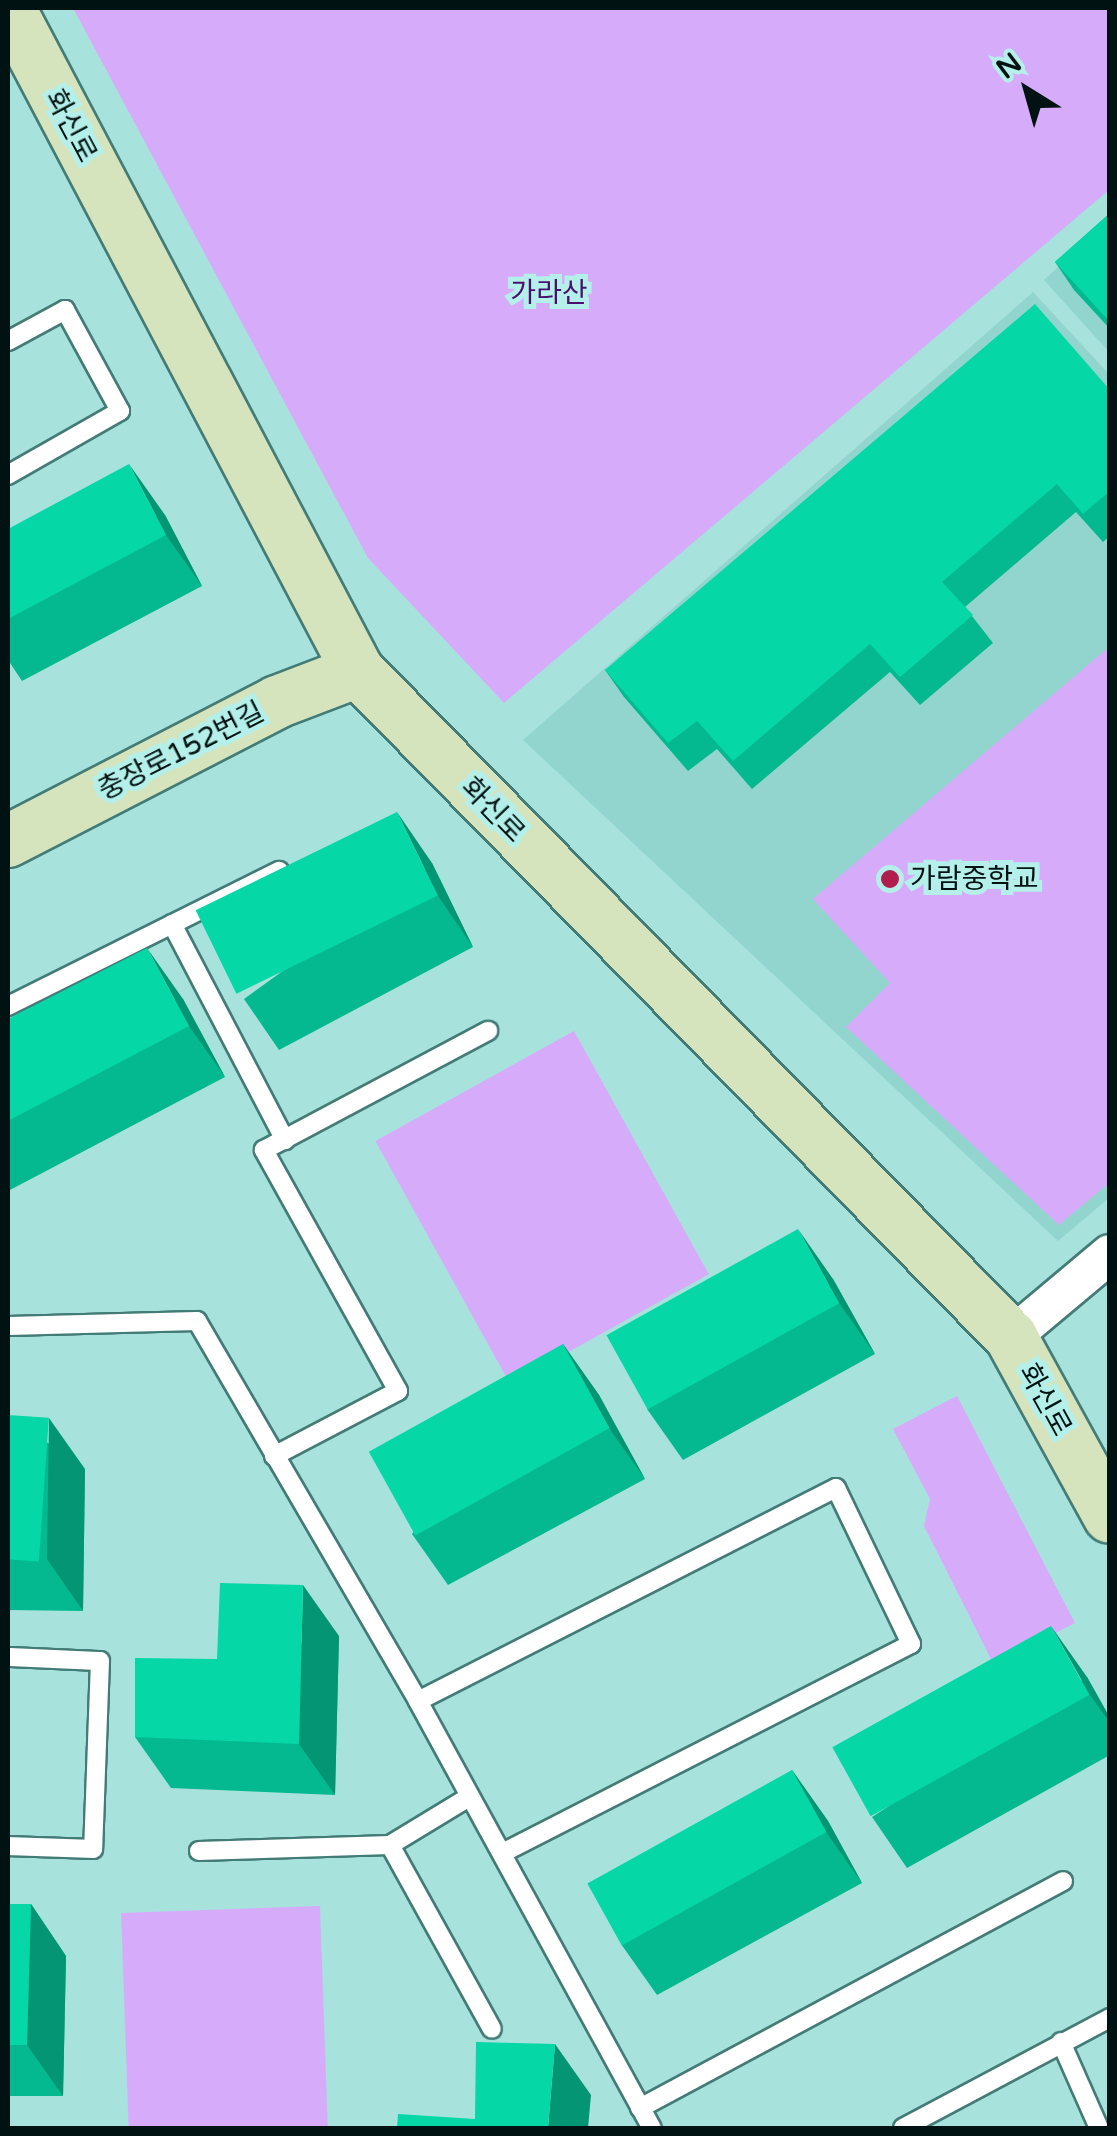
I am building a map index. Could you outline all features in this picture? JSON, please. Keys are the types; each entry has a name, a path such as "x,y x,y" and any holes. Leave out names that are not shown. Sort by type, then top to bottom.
{"main road":[{"name":"화신로","path":"9,8 358,670 1010,1337 1110,1517"},
{"name":"충장로152번길","path":"8,841 276,702 358,670"}],"street":[{"path":"1010,1337 1110,1254"}],"lane":[{"path":"8,341 66,310 120,411 8,475"},
{"path":"8,1006 279,871"},
{"path":"172,924 285,1140"},
{"path":"274,1456 398,1391 264,1150 488,1032"},
{"path":"8,1326 197,1321 418,1702 652,2128"},
{"path":"418,1702 836,1488 912,1644 502,1853"},
{"path":"8,1657 100,1660 93,1849 8,1846"},
{"path":"199,1851 390,1845 469,1798"},
{"path":"390,1845 492,2029"},
{"path":"640,2108 1063,1881"},
{"path":"903,2128 1110,2018"},
{"path":"1061,2042 1100,2128"}],"shaded area":[{"path":"1109,220 1109,352 1044,280"},
{"name":"가람중학교","path":"1033,292 1109,374 1109,1198 1058,1241 523,740"}],"green space":[{"name":"가라산","path":"73,8 1109,8 1109,190 504,703 368,558"},
{"path":"1109,647 1109,1183 1059,1225 846,1027 890,983 813,899"},
{"path":"574,1031 709,1274 510,1384 375,1141"},
{"path":"957,1396 1075,1623 994,1665 924,1526 930,1499 893,1429"},
{"path":"320,1906 328,2128 129,2128 121,1913"}],"building":[{"path":"1110,213 1110,322 1055,262"},
{"path":"1035,304 1110,390 1110,491 1083,514 1057,484 942,582 973,615 900,677 870,644 733,761 697,721 668,743 605,670"},
{"path":"129,464 166,535 8,619 8,529"},
{"path":"397,812 438,896 236,994 196,910"},
{"path":"147,948 189,1026 8,1121 8,1019"},
{"path":"798,1229 839,1303 648,1410 606,1335"},
{"path":"563,1344 610,1428 415,1536 369,1452"},
{"path":"8,1415 49,1418 39,1562 8,1559"},
{"path":"220,1583 303,1585 299,1744 135,1737 135,1658 217,1659"},
{"path":"1051,1626 1089,1695 871,1816 832,1747"},
{"path":"792,1770 826,1832 622,1946 587,1883"},
{"path":"8,1904 31,1904 27,2045 8,2045"},
{"path":"476,2042 555,2044 548,2128 397,2128 398,2114 475,2119"}],"place":[{"name":"가람중학교","path":"890,879"}]}
